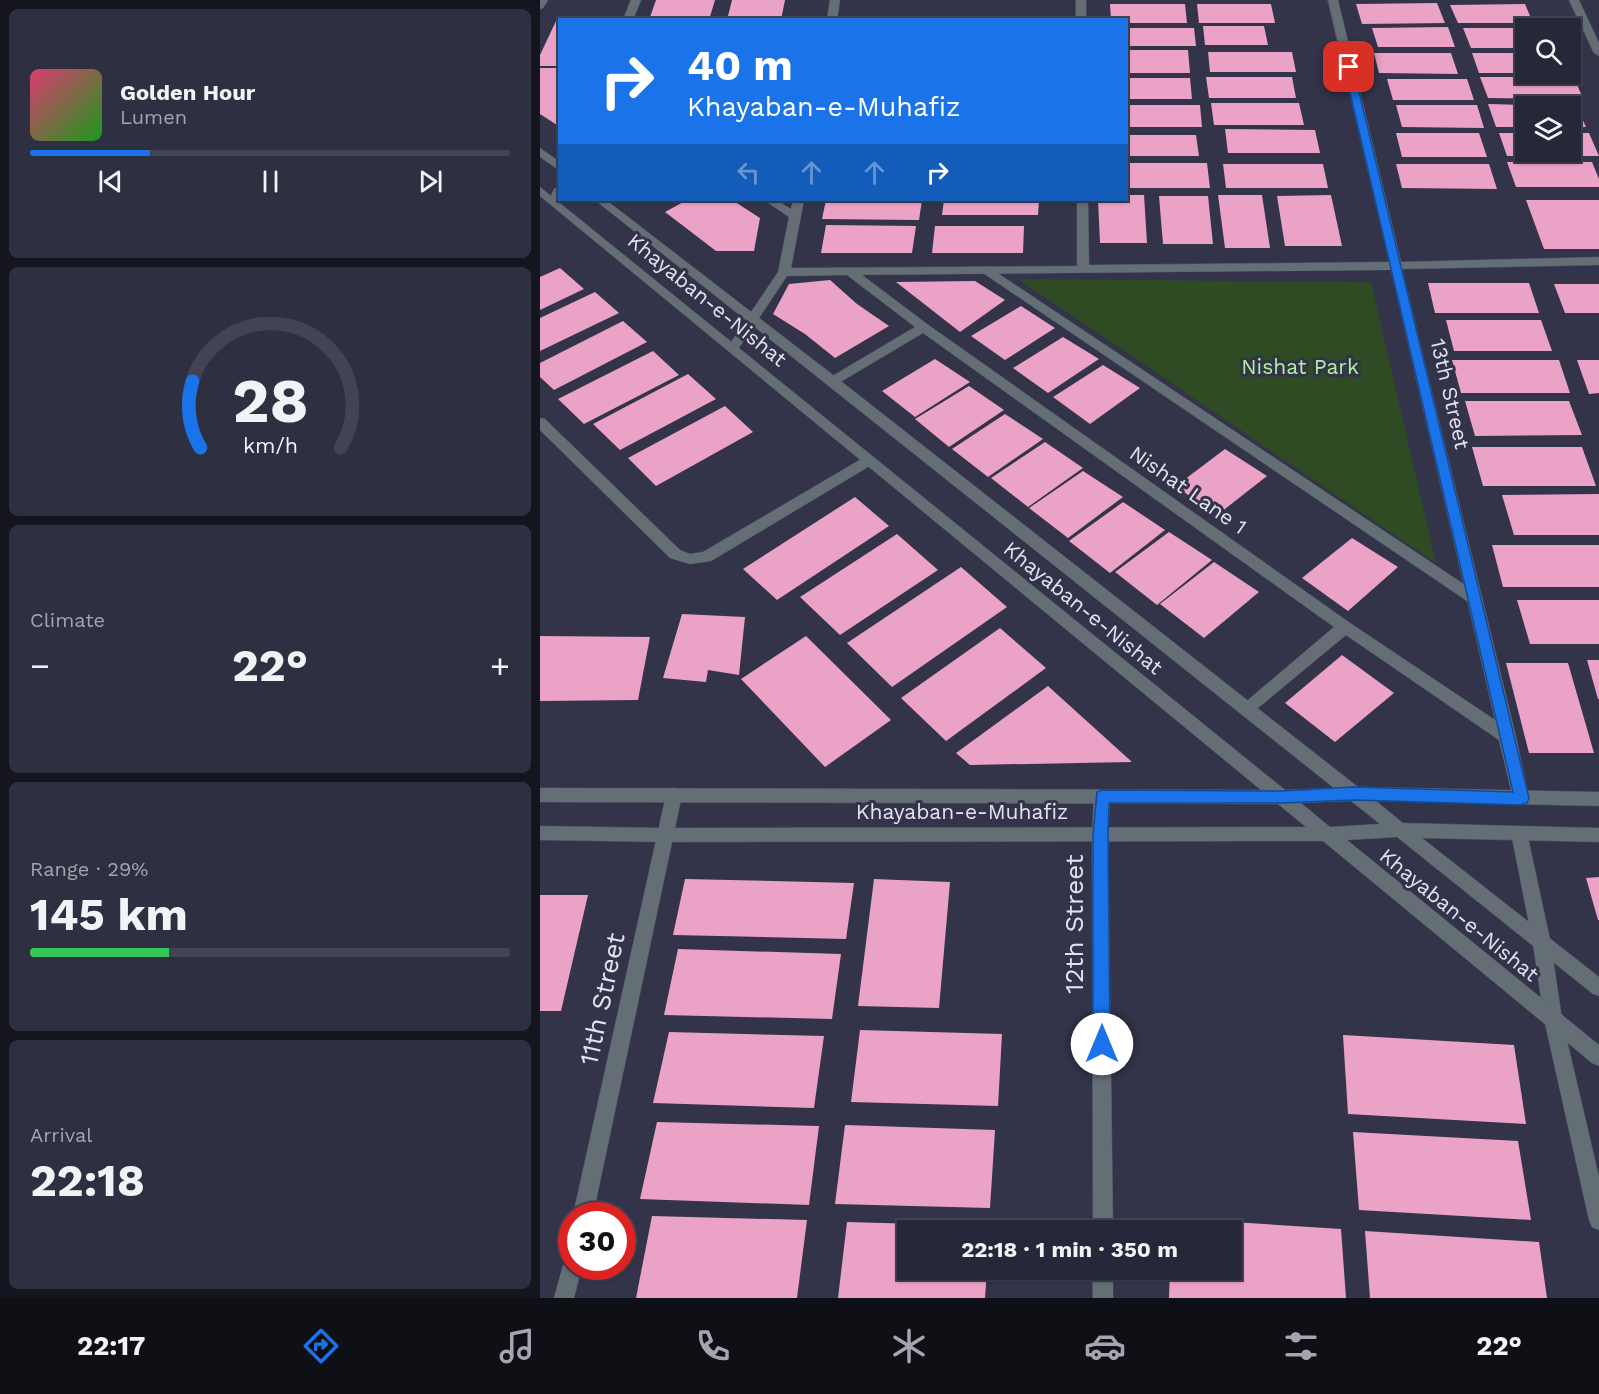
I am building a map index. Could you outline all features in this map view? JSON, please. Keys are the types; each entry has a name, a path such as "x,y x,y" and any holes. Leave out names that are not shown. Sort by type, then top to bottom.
{"street":[{"path":"540,6 543,0"},
{"path":"629,18 636,0"},
{"path":"832,18 835,0"},
{"path":"1081,0 1081,18"},
{"name":"13th Street","path":"1333,0 1476,599 1521,798"},
{"path":"1574,0 1599,53"},
{"path":"540,151 558,166"},
{"name":"Khayaban-e-Nishat","path":"540,190 557,196"},
{"name":"Khayaban-e-Nishat","path":"563,201 868,461 1599,1057"},
{"name":"Khayaban-e-Nishat","path":"601,201 833,381 1599,988"},
{"path":"771,201 795,216"},
{"path":"733,348 784,272 798,201"},
{"path":"1082,201 1083,269"},
{"path":"784,272 1397,267 1599,261"},
{"name":"Nishat Lane 1","path":"848,270 923,327 1345,627 1508,736"},
{"path":"987,270 1476,599"},
{"path":"833,381 923,327"},
{"path":"540,422 675,554 690,559 706,557 868,461"},
{"path":"1247,708 1345,627"},
{"name":"Khayaban-e-Muhafiz","path":"540,795 1282,797 1354,794 1599,799"},
{"name":"11th Street","path":"586,1202 674,795"},
{"name":"12th Street","path":"1102,797 1100,835 1103,1220"},
{"name":"Khayaban-e-Muhafiz","path":"540,832 666,835 1100,835 1326,834 1400,830 1599,835"},
{"path":"1519,833 1542,944 1552,1019 1599,1220"},
{"path":"564,1298 568,1280"},
{"path":"1103,1280 1103,1298"}],"green space":[{"name":"Nishat Park","path":"1018,279 1371,282 1436,563"}],"building":[{"path":"656,0 715,0 710,18 650,18"},
{"path":"732,0 785,0 781,18 728,18"},
{"path":"1437,3 1445,23 1362,24 1356,4"},
{"path":"1110,4 1185,4 1187,23 1128,23 1128,18 1111,18"},
{"path":"1197,4 1271,4 1275,23 1199,23"},
{"path":"1525,4 1531,18 1515,18 1515,23 1458,23 1450,5"},
{"path":"558,21 558,66 540,66 540,55"},
{"path":"1203,26 1264,26 1268,45 1205,45"},
{"path":"1448,27 1455,47 1378,47 1372,28"},
{"path":"1128,28 1194,28 1196,46 1128,46"},
{"path":"1463,28 1515,28 1515,48 1471,48"},
{"path":"1128,50 1188,50 1190,73 1128,73"},
{"path":"1208,52 1292,52 1296,72 1210,72"},
{"path":"1374,53 1451,53 1458,74 1379,73"},
{"path":"1472,53 1515,53 1515,73 1479,73"},
{"path":"540,68 558,68 558,126 540,114"},
{"path":"1206,77 1292,77 1296,98 1209,98"},
{"path":"1480,77 1515,77 1515,84 1577,84 1583,99 1581,96 1488,98"},
{"path":"1128,78 1190,78 1192,99 1128,99"},
{"path":"1387,79 1467,79 1474,100 1393,100"},
{"path":"1211,103 1299,103 1304,125 1214,125"},
{"path":"1488,104 1515,105 1515,127 1496,127"},
{"path":"1128,105 1200,105 1202,127 1128,127"},
{"path":"1396,105 1477,105 1484,128 1402,127"},
{"path":"1581,116 1586,127 1581,127"},
{"path":"1225,129 1315,130 1320,153 1228,153"},
{"path":"1396,133 1479,133 1487,157 1402,157"},
{"path":"1499,133 1515,133 1515,156 1507,156"},
{"path":"1581,133 1589,133 1599,156 1581,156"},
{"path":"1128,135 1196,135 1199,156 1128,156"},
{"path":"1507,162 1592,162 1599,179 1599,187 1516,187"},
{"path":"1128,163 1207,163 1210,188 1128,188"},
{"path":"1223,164 1323,164 1328,188 1226,188"},
{"path":"1396,164 1489,164 1497,189 1402,188"},
{"path":"1128,195 1144,195 1147,243 1100,243 1098,201 1128,201"},
{"path":"1218,195 1262,195 1270,248 1225,248"},
{"path":"1331,195 1342,246 1285,246 1277,196"},
{"path":"1159,196 1208,196 1213,244 1163,244"},
{"path":"1526,200 1599,200 1599,249 1544,249"},
{"path":"685,201 734,201 760,218 754,251 716,251 665,212"},
{"path":"826,201 922,201 919,220 822,219"},
{"path":"944,201 1039,201 1038,215 942,215"},
{"path":"826,225 916,226 912,253 821,253"},
{"path":"935,226 1024,226 1023,253 932,253"},
{"path":"560,268 584,289 540,310 540,277"},
{"path":"830,280 857,304 889,326 835,358 805,334 773,314 789,284"},
{"path":"975,281 1005,300 960,332 896,282"},
{"path":"1428,283 1529,283 1539,313 1435,313"},
{"path":"1554,284 1599,284 1599,313 1565,313"},
{"path":"595,292 619,313 540,351 540,318"},
{"path":"1021,306 1055,328 1005,360 971,336"},
{"path":"1446,320 1541,320 1552,351 1454,351"},
{"path":"623,321 647,342 554,390 540,377 540,363"},
{"path":"1063,337 1099,359 1048,393 1013,368"},
{"path":"653,351 679,375 584,424 558,399"},
{"path":"935,359 970,382 915,417 882,391"},
{"path":"1452,360 1559,360 1570,393 1461,393"},
{"path":"1577,360 1599,360 1599,393 1589,394"},
{"path":"1103,365 1140,388 1090,424 1053,397"},
{"path":"688,374 716,399 620,450 593,424"},
{"path":"969,386 1004,410 949,447 915,419"},
{"path":"1465,401 1569,401 1582,435 1475,436"},
{"path":"725,406 753,432 656,486 628,458"},
{"path":"1005,414 1043,439 988,477 952,449"},
{"path":"1045,442 1083,468 1028,507 991,478"},
{"path":"1472,447 1582,447 1596,486 1483,486"},
{"path":"1225,449 1267,476 1216,516 1176,486"},
{"path":"1083,471 1123,497 1068,538 1029,508"},
{"path":"1599,494 1599,535 1514,535 1502,495"},
{"path":"855,497 889,526 777,600 743,569"},
{"path":"1123,502 1165,530 1110,573 1069,541"},
{"path":"1169,532 1212,560 1157,605 1115,572"},
{"path":"897,534 938,570 840,635 800,597"},
{"path":"1352,538 1398,567 1348,611 1302,578"},
{"path":"1492,545 1599,545 1599,587 1503,587"},
{"path":"1214,562 1259,592 1204,638 1160,604"},
{"path":"961,567 1007,607 892,687 847,643"},
{"path":"1517,600 1599,600 1599,644 1530,644"},
{"path":"682,614 745,617 739,675 708,670 706,682 663,678"},
{"path":"1000,628 1046,668 946,741 901,698"},
{"path":"540,636 650,637 638,700 540,701"},
{"path":"806,636 891,720 825,767 741,679"},
{"path":"1342,655 1394,693 1335,742 1285,703"},
{"path":"1587,660 1599,660 1599,699 1598,699"},
{"path":"1506,663 1568,663 1594,753 1529,753"},
{"path":"1048,686 1132,762 970,765 956,753"},
{"path":"1599,877 1599,920 1598,920 1586,878"},
{"path":"685,879 854,883 846,939 673,935"},
{"path":"874,879 950,882 939,1008 858,1006"},
{"path":"540,895 588,895 561,1011 540,1011"},
{"path":"678,949 841,954 832,1019 664,1015"},
{"path":"860,1030 1002,1034 998,1106 851,1102"},
{"path":"669,1032 824,1036 814,1108 653,1103"},
{"path":"1343,1035 1514,1045 1526,1124 1348,1114"},
{"path":"657,1122 819,1126 809,1205 640,1199"},
{"path":"845,1125 995,1130 990,1208 835,1204"},
{"path":"1353,1132 1518,1141 1531,1220 1359,1210"},
{"path":"652,1216 807,1220 797,1298 636,1298"},
{"path":"1170,1218 1201,1220 1170,1220"},
{"path":"847,1222 897,1223 897,1280 986,1280 985,1298 838,1298"},
{"path":"1242,1223 1341,1229 1346,1298 1169,1298 1170,1280 1242,1280"},
{"path":"1365,1231 1539,1242 1547,1298 1370,1298"}],"route":[{"path":"1102,1044 1100,835 1102,797 1282,797 1354,794 1521,798 1349,67"}]}
